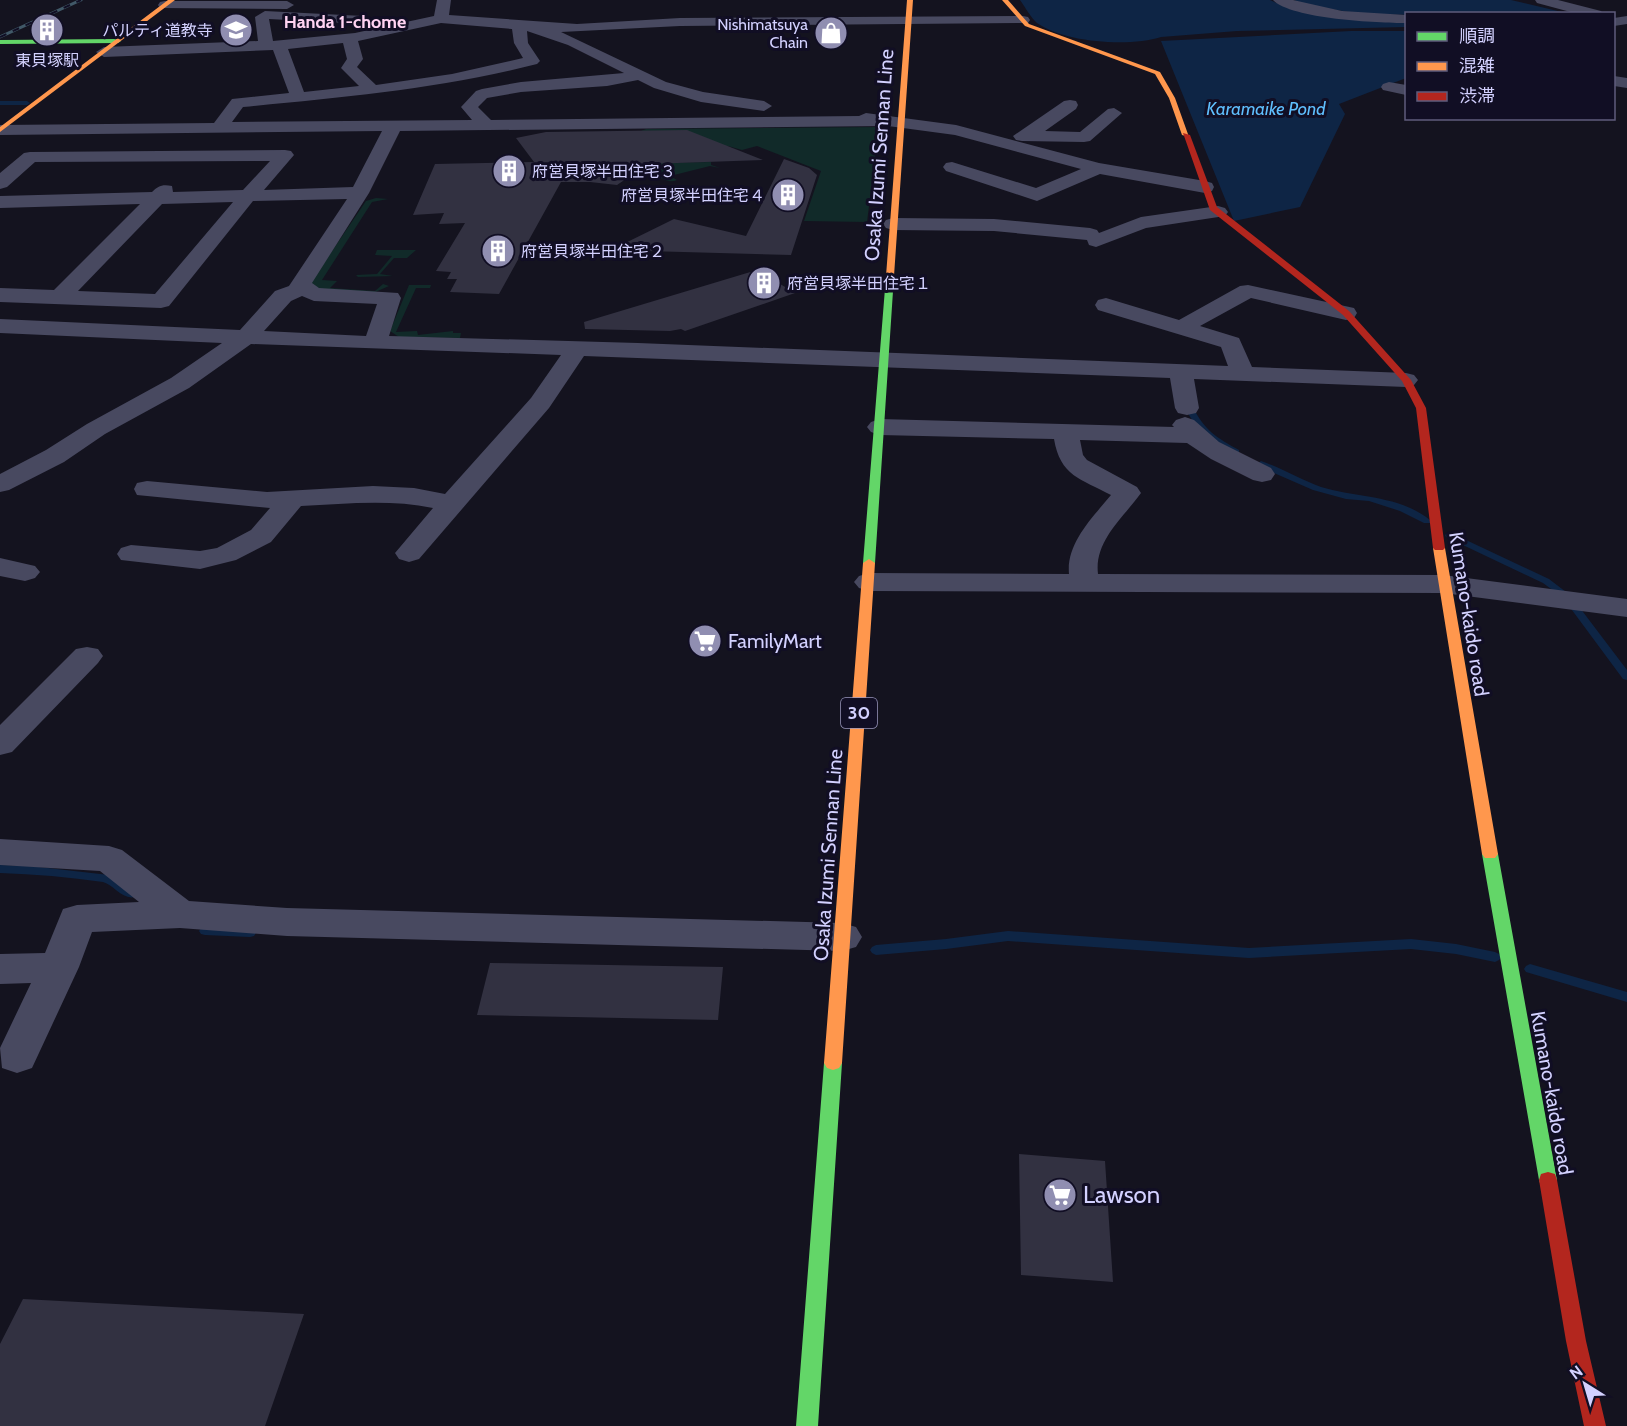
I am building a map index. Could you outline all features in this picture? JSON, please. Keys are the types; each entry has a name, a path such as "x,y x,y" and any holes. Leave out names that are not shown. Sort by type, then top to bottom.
{"street":[{"path":"321,17 336,0"},
{"path":"441,18 444,0"},
{"name":"Osaka Izumi Sennan Line","path":"807,1426 885,360 893,224 895,121 910,0"},
{"name":"Kumano-kaido road","path":"1005,0 1027,25 1158,73 1172,98 1213,208 1346,313 1406,380 1421,408 1443,584 1576,1341 1594,1426"},
{"path":"1280,0 1330,15 1405,19"},
{"path":"1542,0 1588,12"},
{"path":"276,16 292,2"},
{"path":"0,130 169,3 292,2"},
{"path":"346,127 307,98 273,46 262,17 265,15 382,22 425,21"},
{"path":"104,52 273,46 349,37 441,18 578,28 682,16 908,22 1023,21"},
{"path":"527,26 590,51 660,85 701,97 956,130 1098,168 1205,187"},
{"path":"60,297 198,156 215,129 238,103 307,98 452,79 532,61 521,44 527,26"},
{"path":"578,28 593,43 594,46 590,51"},
{"path":"349,37 355,59 349,68 373,90"},
{"path":"0,42 118,41"},
{"path":"488,126 469,107 482,94 521,87 607,81 639,75"},
{"path":"452,79 482,94"},
{"path":"1389,87 1405,90"},
{"path":"1028,135 1070,105"},
{"path":"997,142 1028,135 1084,137 1114,113"},
{"path":"0,130 895,121"},
{"path":"375,343 390,298 314,294 300,286 360,193 393,127"},
{"path":"0,183 30,158 285,155 160,301 0,295"},
{"path":"952,167 1037,195 1098,168"},
{"path":"0,202 360,193"},
{"path":"893,224 994,225 1093,237 1131,229 1141,223 1218,212"},
{"path":"0,484 55,456 96,429 180,383 246,337 283,296 305,288"},
{"path":"1181,328 1248,291 1346,313"},
{"path":"1106,305 1231,343 1242,372"},
{"path":"0,326 375,343 1242,372 1406,380"},
{"path":"409,553 540,403 577,349"},
{"path":"1181,370 1188,423 1215,451 1262,474"},
{"path":"880,427 1066,432 1188,423"},
{"path":"1066,432 1070,457 1078,466 1127,494 1087,544 1082,559 1085,583"},
{"path":"147,489 267,500 373,494 414,496 452,504"},
{"path":"131,554 200,560 226,554 261,536 293,498"},
{"path":"869,582 1443,584 1627,608"},
{"path":"0,744 87,656"},
{"path":"0,852 109,859 180,914"},
{"path":"17,1056 77,920 180,914 287,922 842,937"},
{"path":"0,969 58,967"}],"green space":[{"path":"879,127 867,222 804,221 821,171 757,146 742,150 728,146 722,148 636,133 646,129"},
{"path":"711,162 711,165 720,168 710,166 670,176 677,180 670,181 651,172 661,169 646,163"},
{"path":"376,198 388,199 372,202 322,280 337,281 330,288 375,291 383,284 389,286 373,293 319,290 312,286 311,282 366,201"},
{"path":"377,250 416,250 407,258 394,258 380,274 393,276 358,277 356,275 377,274 392,256 375,255"},
{"path":"409,285 431,285 430,288 416,288 396,332 417,331 418,335 453,331 453,333 461,333 460,338 399,337 390,331"}],"water":[{"path":"1020,0 1270,0 1320,16 1405,21 1405,27 1237,31 1116,42 1080,39 1064,35 1037,23"},
{"path":"1294,0 1511,0 1562,12 1405,12 1405,15 1367,15 1306,5"},
{"name":"Karamaike Pond","path":"1351,31 1405,31 1405,78 1339,104 1345,114 1300,207 1234,221 1161,41"}],"building":[{"path":"687,130 763,160 648,164 617,185 561,182 499,294 450,292 457,279 447,279 451,272 436,271 465,223 439,224 444,213 413,215 435,164 534,162 516,138 546,132"},
{"path":"784,159 809,168 817,175 791,255 611,250 674,219 746,236"},
{"path":"757,270 795,293 685,331 681,329 670,331 585,329 584,322"},
{"path":"490,963 723,967 718,1020 477,1015"},
{"path":"1019,1154 1105,1161 1113,1282 1021,1275"},
{"path":"23,1299 304,1314 265,1426 0,1426 0,1344"}],"waterway":[{"path":"0,103 27,103"},
{"path":"1190,409 1202,429 1215,440 1236,452"},
{"path":"1261,464 1316,488 1346,496 1370,498 1403,509 1427,521"},
{"path":"1449,535 1546,581 1561,592"},
{"path":"1574,606 1627,677"},
{"path":"0,869 109,879 131,894"},
{"path":"205,931 250,933"},
{"path":"876,950 1008,936 1249,953 1411,944 1456,949 1495,957"},
{"path":"1530,969 1627,997"}],"railway":[{"path":"0,37 81,0"}],"traffic: fast":[{"path":"0,42 118,41"},
{"path":"869,563 890,276"},
{"path":"1490,854 1548,1180"},
{"path":"807,1426 833,1063"}],"traffic: slow":[{"path":"0,130 172,0"},
{"path":"890,276 910,0"},
{"path":"1005,0 1027,25 1158,73 1172,98 1186,135"},
{"path":"1439,548 1490,854"},
{"path":"833,1063 869,563"}],"traffic: jam":[{"path":"1186,135 1213,208 1346,313 1406,380 1421,408 1439,548"},
{"path":"1548,1180 1576,1341 1595,1426"}],"place":[{"name":"東貝塚駅","path":"47,30"},
{"name":"パルティ道教寺","path":"236,30"},
{"name":"Nishimatsuya Chain","path":"831,33"},
{"name":"府営貝塚半田住宅３","path":"509,171"},
{"name":"府営貝塚半田住宅４","path":"788,195"},
{"name":"府営貝塚半田住宅２","path":"498,251"},
{"name":"府営貝塚半田住宅１","path":"764,283"},
{"name":"FamilyMart","path":"705,641"},
{"name":"Lawson","path":"1060,1195"}],"district":[{"name":"Handa 1-chome","path":"345,22"}]}
